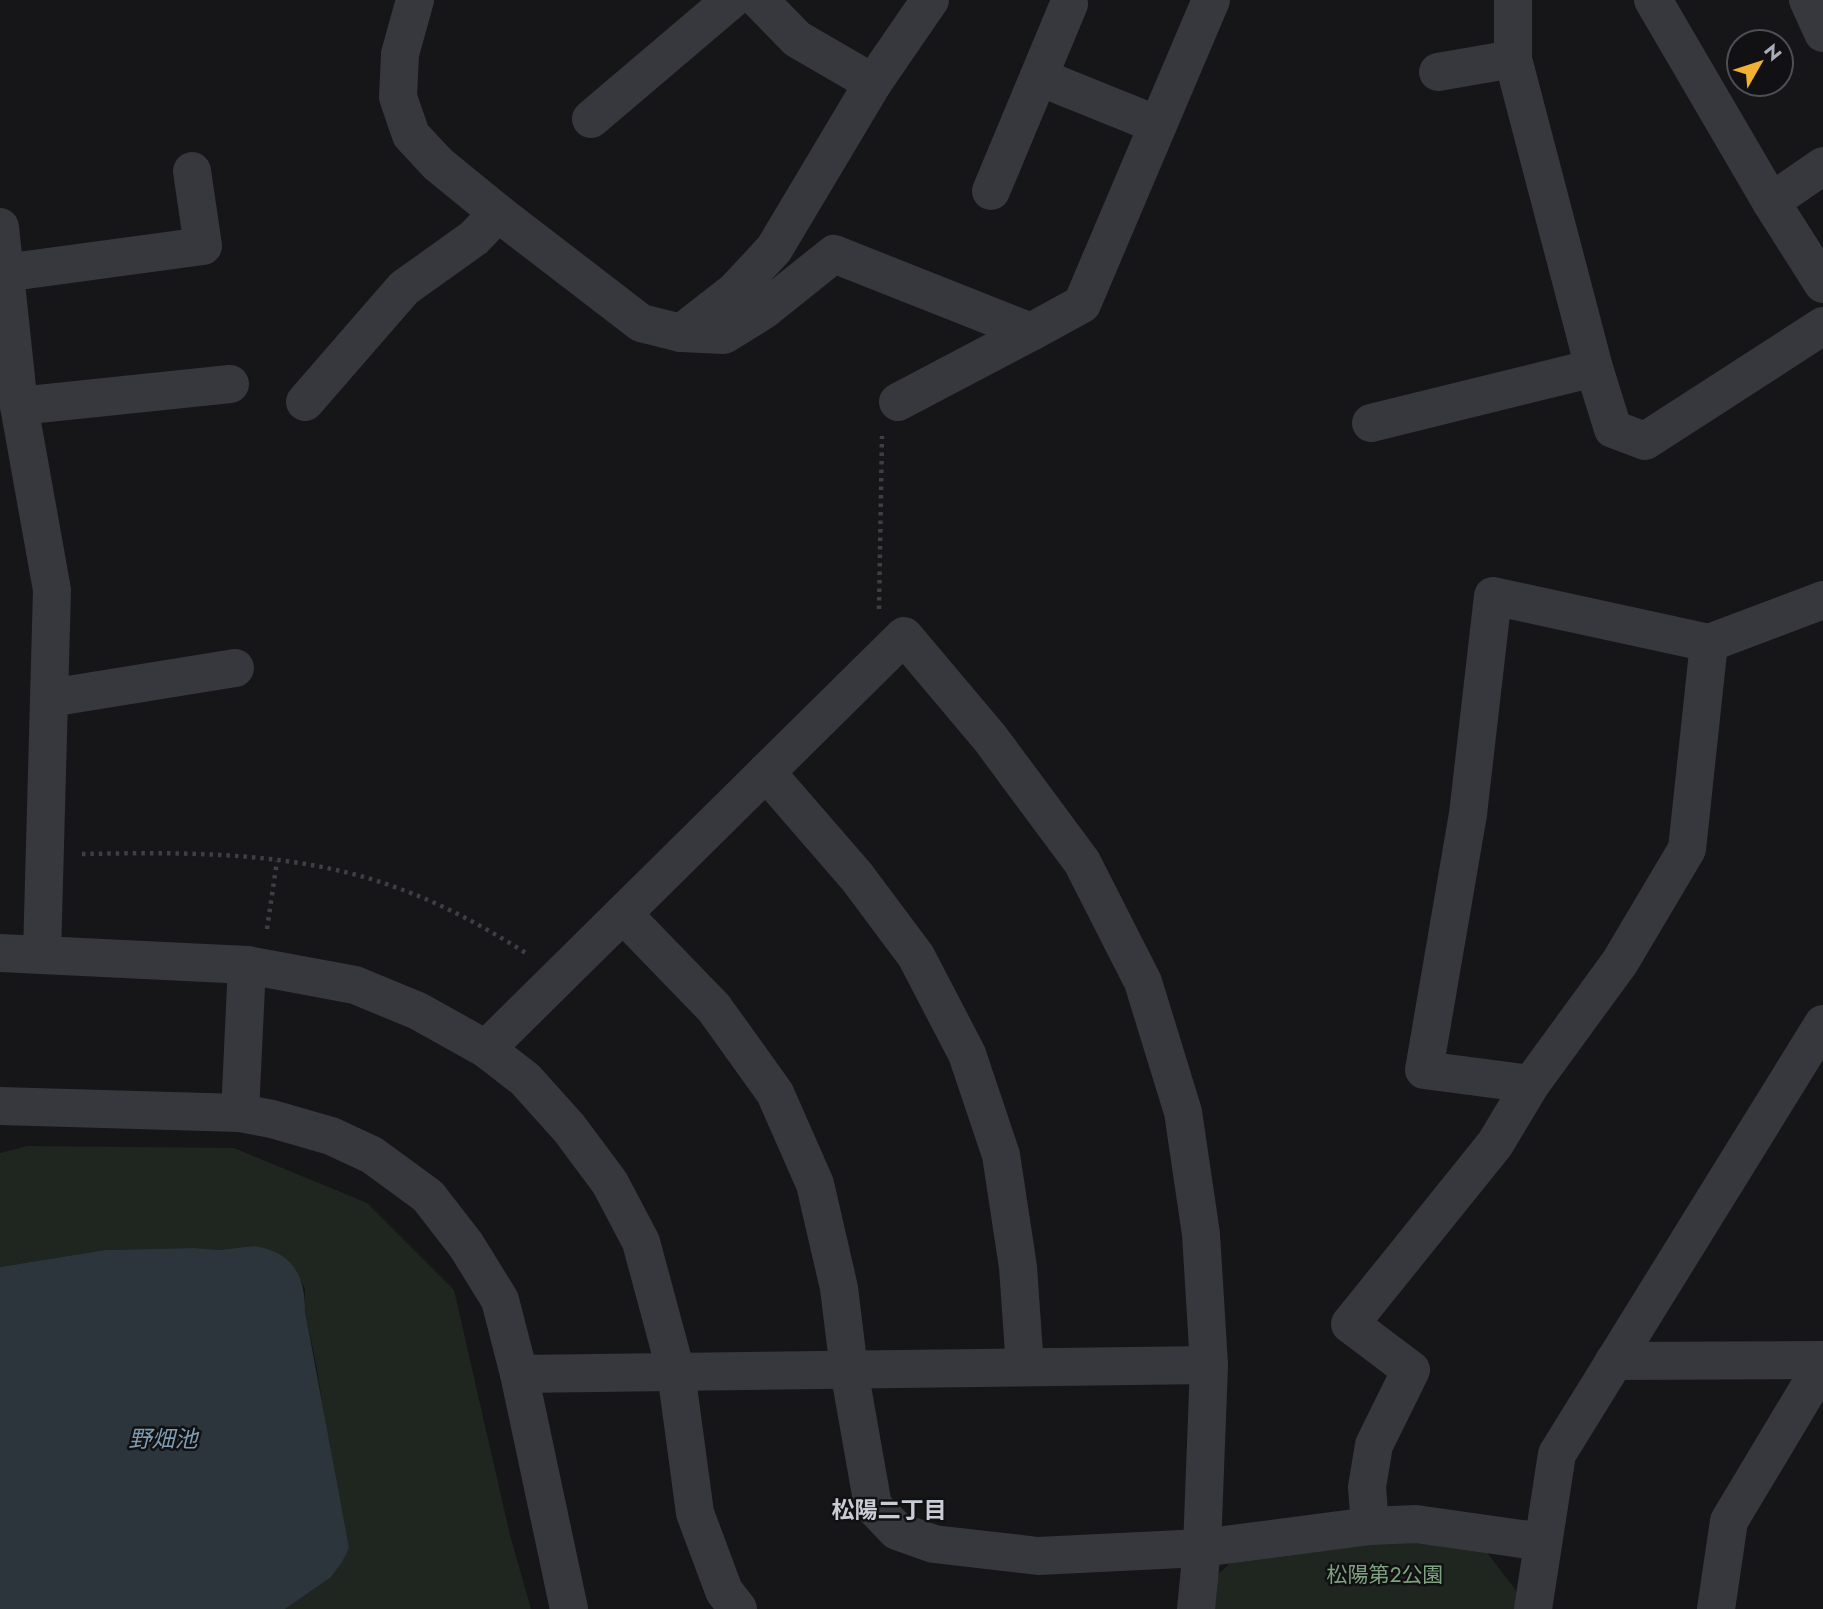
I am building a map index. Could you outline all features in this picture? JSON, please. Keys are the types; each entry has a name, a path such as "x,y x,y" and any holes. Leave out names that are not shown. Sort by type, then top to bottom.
{"street":[{"path":"415,0 400,54 398,97 411,135 438,164 641,323 681,333 724,335 764,310 834,254 1031,332"},
{"path":"590,119 731,0"},
{"path":"759,0 797,39 873,83"},
{"path":"681,333 735,291 774,249 873,83 930,0"},
{"path":"898,402 1082,303 1211,0"},
{"path":"1514,0 1513,60 1594,368 1613,429 1645,441 1823,326"},
{"path":"1653,0 1771,202 1823,284"},
{"path":"1808,0 1823,33"},
{"path":"991,191 1069,4"},
{"path":"1438,72 1513,60"},
{"path":"1039,77 1158,125"},
{"path":"1771,202 1823,166"},
{"path":"4,273 203,246 192,171"},
{"path":"305,402 404,288 474,238 498,213"},
{"path":"0,228 19,406 52,590 42,954"},
{"path":"1371,423 1594,368"},
{"path":"19,406 230,383"},
{"path":"1531,1084 1424,1070 1468,814 1493,596 1709,643 1823,600"},
{"path":"486,1049 904,636 990,738 1082,862 1143,982 1182,1112 1200,1234 1209,1365 1202,1548 1196,1609"},
{"path":"1370,1527 1367,1487 1374,1445 1411,1370 1350,1324 1495,1144 1531,1084 1620,962 1687,849 1709,643"},
{"path":"50,698 235,668"},
{"path":"766,772 857,877 916,956 967,1054 1000,1154 1018,1266 1025,1367"},
{"path":"623,914 714,1008 775,1093 815,1184 839,1288 849,1370 873,1506 897,1531 934,1544 1038,1556 1202,1548 1370,1527 1416,1524 1543,1542"},
{"path":"0,953 255,966 355,985 418,1011 486,1049 524,1079 569,1128 610,1183 641,1242 676,1372 695,1513 724,1591 738,1609"},
{"path":"240,1113 255,966"},
{"path":"1533,1609 1557,1454 1823,1024"},
{"path":"0,1106 240,1113 272,1119 331,1136 372,1155 428,1196 466,1245 500,1300 519,1374 569,1609"},
{"path":"1614,1361 1823,1362"},
{"path":"1716,1609 1729,1521 1823,1362"},
{"path":"519,1374 1209,1365"}],"path":[{"path":"879,592 882,436 898,402"},
{"path":"46,855 173,854 277,861 333,869 390,885 438,904 535,958 558,978"},
{"path":"255,966 277,861"}],"green space":[{"path":"27,1146 234,1148 367,1203 454,1290 510,1535 531,1609 285,1609 330,1578 326,1426 305,1311 305,1289 296,1270 284,1257 254,1246 219,1250 105,1250 0,1267 0,1153"},
{"name":"松陽第２公園","path":"1408,1539 1482,1546 1521,1597 1520,1609 1211,1609 1216,1576 1240,1554"}],"water":[{"name":"野畑池","path":"254,1246 278,1253 287,1259 299,1276 302,1286 349,1548 342,1562 330,1578 285,1609 0,1609 0,1267 105,1250 219,1250"}],"district":[{"name":"松陽二丁目","path":"889,1510"}]}
